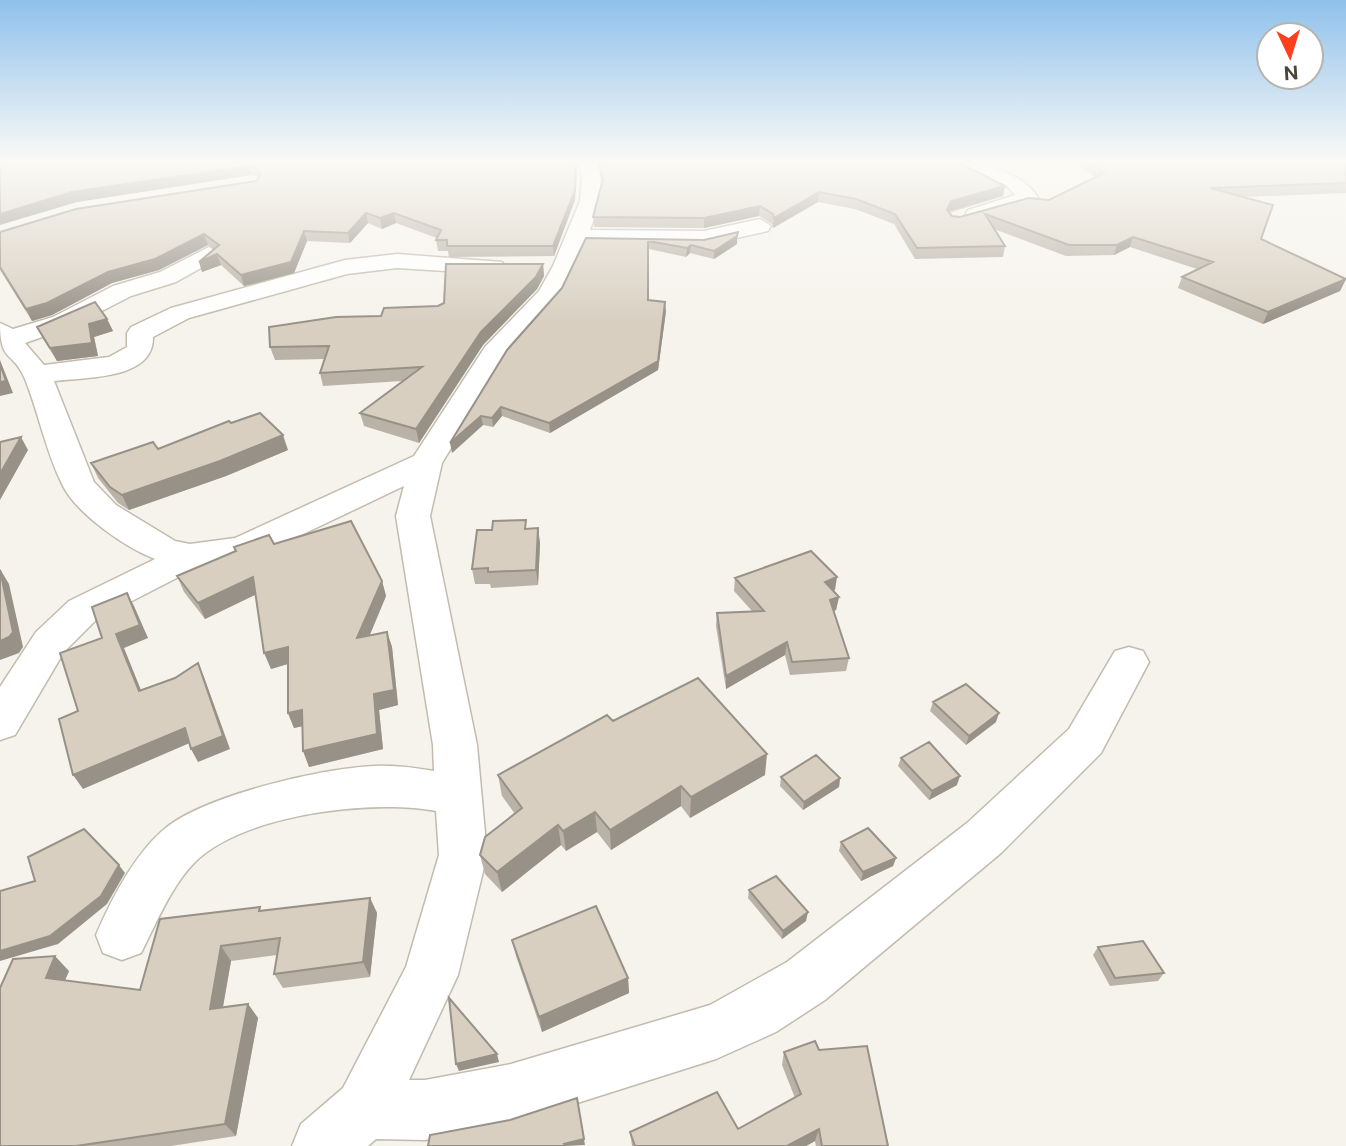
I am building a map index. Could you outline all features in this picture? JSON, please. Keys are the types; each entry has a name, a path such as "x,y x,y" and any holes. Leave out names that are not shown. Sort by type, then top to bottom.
{"street":[{"path":"323,1146 364,1109 431,975 463,855 455,745 413,516 426,463 495,353 549,295 551,258 576,216"},
{"path":"958,219 968,216"},
{"path":"37,374 116,365 140,350 140,333 149,326 180,313 345,267 397,261 483,268 728,236 760,226"},
{"path":"190,556 149,543 104,512 79,486 37,374 5,335 72,317 122,290 168,277 209,254"},
{"path":"0,723 50,642 83,610 190,556 242,549 426,463"},
{"path":"364,1109 425,1110 511,1094 716,1031 756,1012 806,981 984,838 1085,741 1129,662"},
{"path":"122,935 157,873 180,845 197,832 263,808 364,786 411,786 459,796"}],"building":[{"path":"51,216 363,216 348,233 304,231 291,262 241,275 217,254 199,262 219,245 204,234 155,259 108,272 47,303 26,309 0,267 0,232"},
{"path":"404,216 565,216 553,246 447,246 447,240 436,240 441,230"},
{"path":"593,216 711,216 704,218"},
{"path":"897,216 987,216 1005,246 917,248"},
{"path":"992,216 1269,216 1261,239 1346,279 1268,312 1182,277 1213,262 1133,237 1117,245 1069,245"},
{"path":"738,232 737,236 714,251 691,245 687,248 648,241 648,300 665,302 658,361 549,423 501,407 492,418 481,416 450,443 507,350 562,288 586,238 704,240"},
{"path":"446,264 543,264 536,277 481,332 416,429 360,413 422,367 320,373 329,346 270,347 269,327 336,317 381,316 384,308 438,306 444,303"},
{"path":"95,302 107,319 89,324 92,343 50,348 37,327"},
{"path":"0,364 6,381 0,382"},
{"path":"260,413 283,435 220,461 122,495 110,487 91,463 153,442 158,449 229,421 231,423"},
{"path":"21,437 0,474 0,442"},
{"path":"526,520 525,529 538,528 536,570 488,572 488,568 472,569 477,530 492,530 493,521"},
{"path":"351,521 382,581 357,638 387,632 394,690 374,694 377,734 303,751 302,710 288,713 288,647 264,653 253,577 198,603 177,576 236,551 234,547 269,535 274,544"},
{"path":"811,551 837,577 825,582 839,597 830,600 849,658 792,662 787,642 726,676 717,613 764,611 735,578"},
{"path":"0,570 13,632 0,641"},
{"path":"127,593 140,625 116,634 139,691 175,678 198,663 223,736 191,749 185,728 73,775 59,719 78,711 60,653 102,638 92,607"},
{"path":"698,678 767,754 691,797 681,786 610,830 595,812 563,831 558,825 497,872 480,855 485,837 522,808 498,775 607,715 613,721"},
{"path":"966,684 999,713 969,736 933,702"},
{"path":"929,742 960,776 932,791 901,758"},
{"path":"816,755 840,778 804,802 781,777"},
{"path":"868,828 896,858 863,872 841,842"},
{"path":"84,829 119,865 101,896 50,936 0,951 0,891 35,881 28,857"},
{"path":"776,876 808,912 783,931 749,890"},
{"path":"370,898 363,962 274,974 280,938 221,946 210,1009 248,1004 225,1124 76,1146 0,1146 0,988 13,959 55,956 46,978 140,990 160,919"},
{"path":"596,906 628,978 539,1017 512,940"},
{"path":"1143,941 1164,973 1115,978 1098,947"},
{"path":"449,998 497,1054 456,1064"},
{"path":"815,1041 819,1050 867,1046 888,1146 822,1146 819,1129 787,1146 635,1146 630,1132 717,1092 738,1129 801,1094 784,1052"},
{"path":"577,1098 584,1139 564,1144 565,1146 428,1146 430,1135 510,1120"}]}
